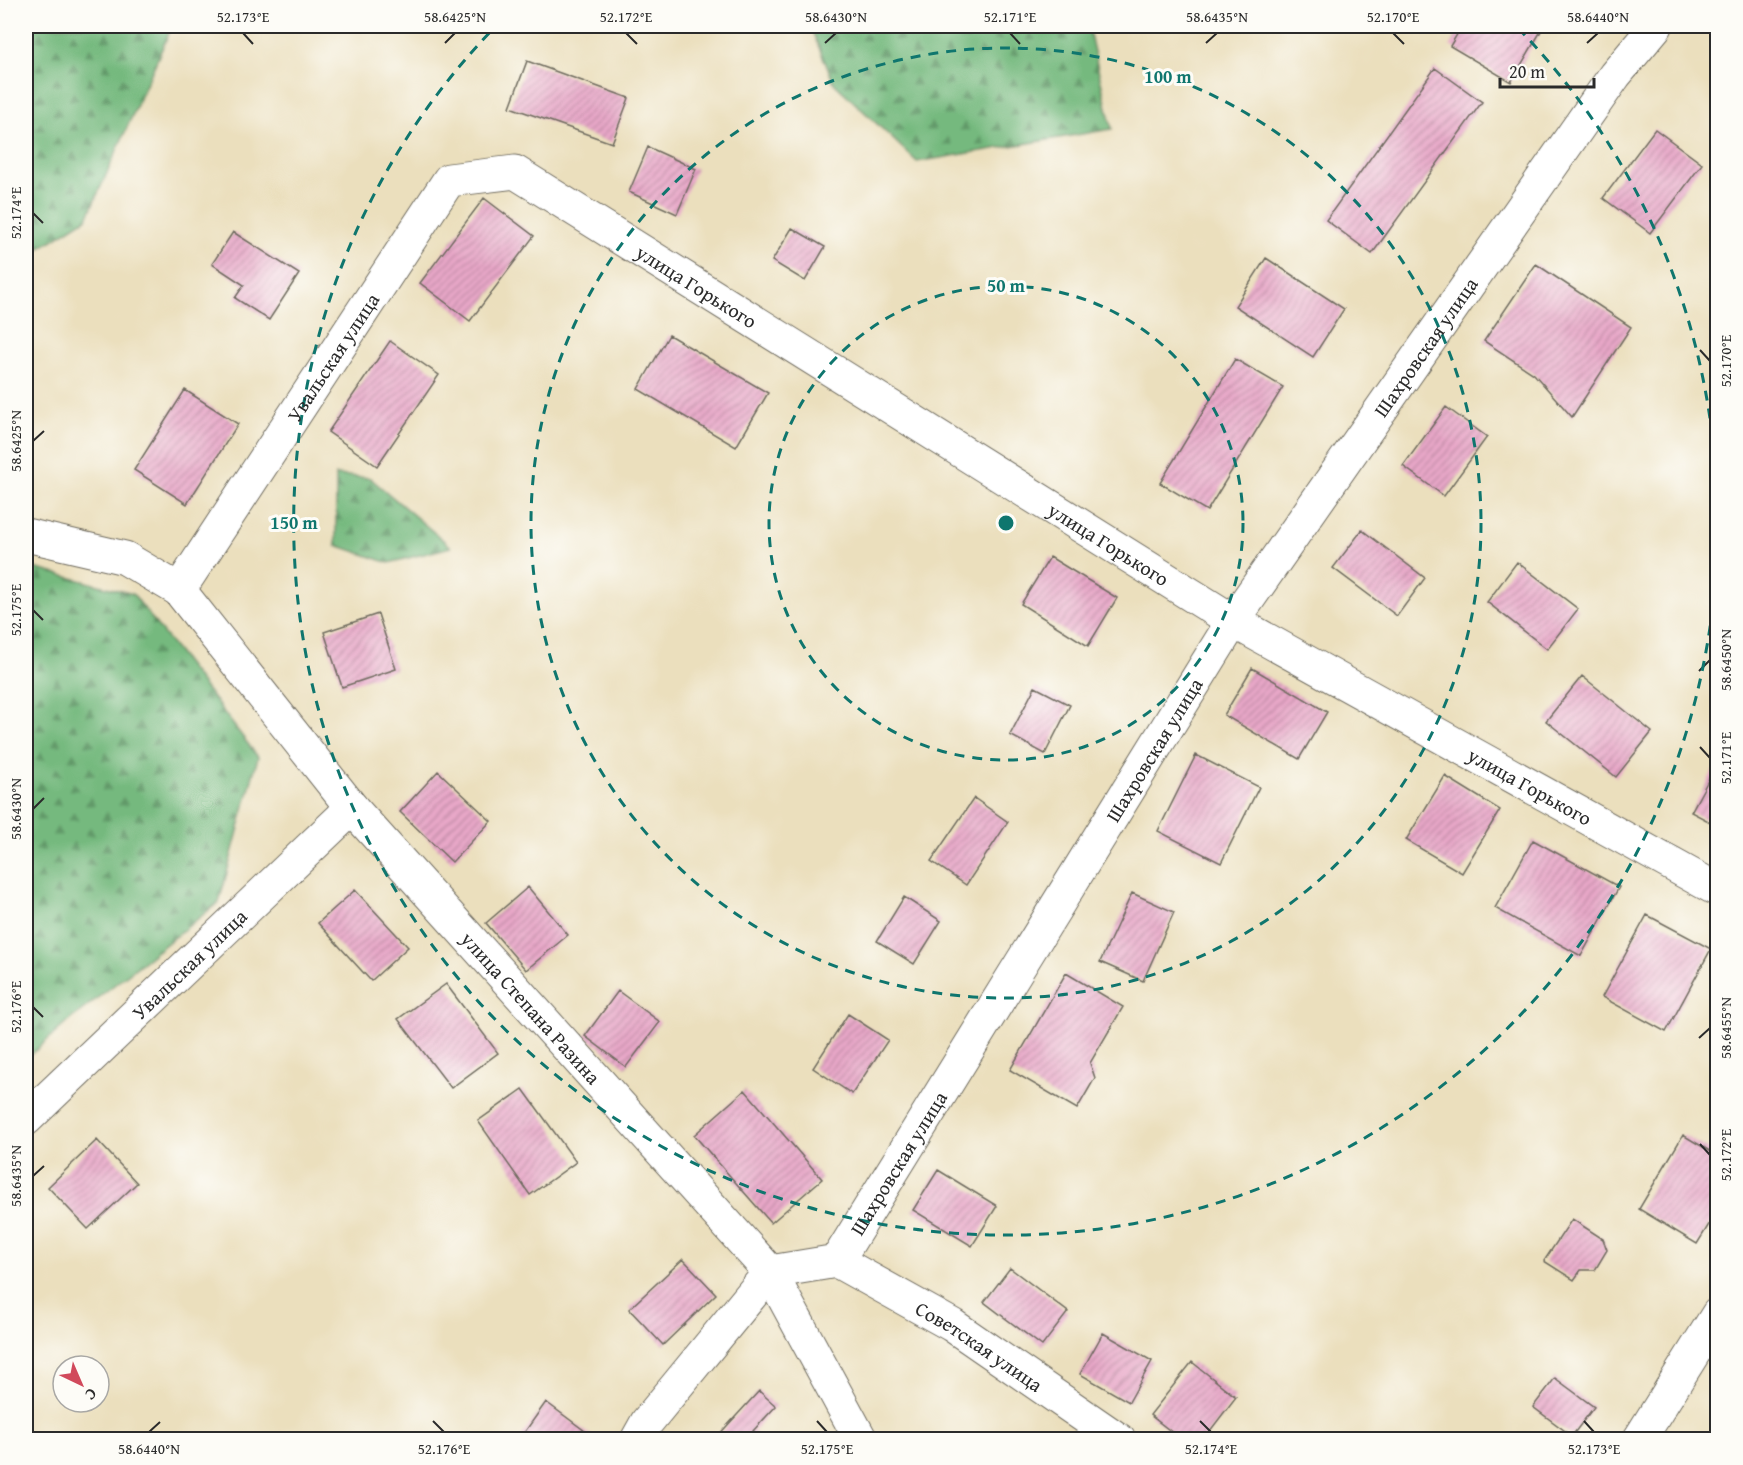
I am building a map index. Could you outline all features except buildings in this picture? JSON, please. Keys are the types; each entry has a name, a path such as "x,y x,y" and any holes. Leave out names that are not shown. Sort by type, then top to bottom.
{"street":[{"name":"Шахровская улица","path":"837,1261 1233,621 1615,75 1656,26"},
{"name":"улица Горького","path":"515,172 1233,621 1718,890"},
{"name":"Увальская улица","path":"179,591 449,180 515,172"},
{"path":"26,536 125,558 179,591"},
{"name":"улица Степана Разина","path":"179,591 352,808 770,1272 861,1440"},
{"name":"Увальская улица","path":"26,1119 352,808"},
{"path":"637,1440 647,1422 770,1272 837,1261"},
{"name":"Советская улица","path":"837,1261 952,1325 1119,1440"},
{"path":"1639,1440 1718,1314"}],"green space":[{"path":"26,26 172,26 87,218 26,257"},
{"path":"810,26 1088,26 1112,129 917,162 834,83"},
{"path":"336,475 370,478 451,547 389,563 336,545"},
{"path":"26,566 133,594 258,757 219,902 71,1019 26,1059"}]}
